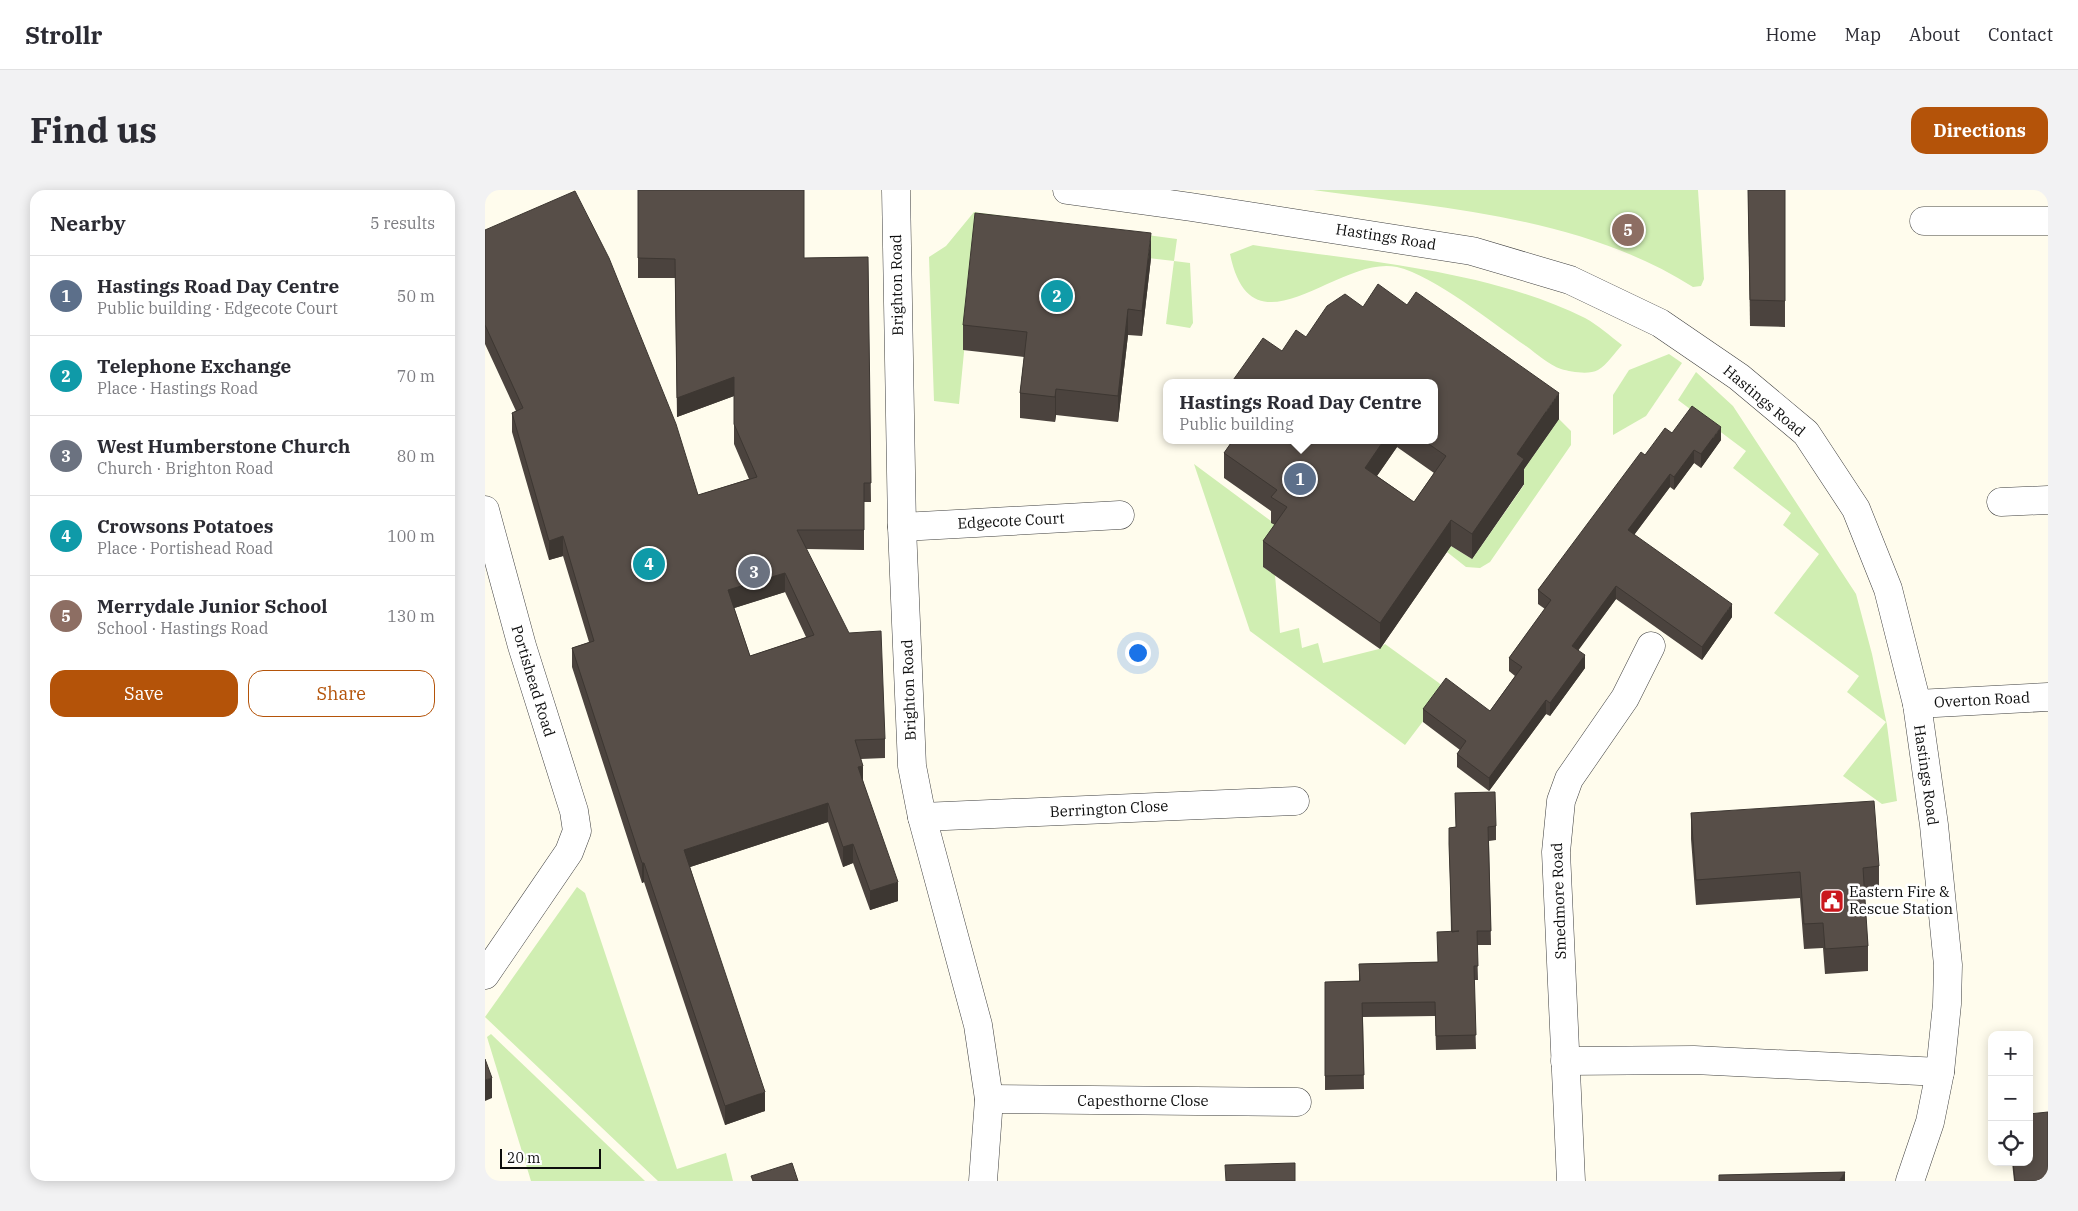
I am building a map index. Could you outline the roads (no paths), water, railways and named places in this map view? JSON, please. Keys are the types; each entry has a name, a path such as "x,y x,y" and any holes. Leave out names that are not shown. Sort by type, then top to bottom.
{"street":[{"name":"Brighton Road","path":"895,190 901,527 912,766 922,817 977,1025 989,1100 983,1181"},
{"name":"Hastings Road","path":"1067,190 1191,206 1471,251 1570,280 1660,323 1739,377 1806,433 1856,509 1888,589 1917,704 1934,825 1948,965 1947,1004 1940,1072 1929,1122 1910,1181"},
{"path":"1924,221 2048,221"},
{"path":"2001,502 2048,500"},
{"name":"Portishead Road","path":"485,510 521,646 574,811 577,831 569,852 485,975"},
{"name":"Edgecote Court","path":"901,527 1120,515"},
{"name":"Smedmore Road","path":"1571,1181 1556,852 1561,800 1569,778 1625,698 1651,646"},
{"name":"Overton Road","path":"1917,704 2048,697"},
{"name":"Berrington Close","path":"922,817 1295,801"},
{"path":"1565,1061 1694,1060 1940,1072"},
{"name":"Capesthorne Close","path":"989,1100 1297,1102"}],"place":[{"name":"Merrydale Junior School","path":"1628,230"},
{"name":"Telephone Exchange","path":"1057,296"},
{"name":"Hastings Road Day Centre","path":"1300,479"},
{"name":"Crowsons Potatoes","path":"649,564"},
{"name":"West Humberstone Church","path":"754,572"},
{"name":"Eastern Fire & Rescue Station","path":"1832,901"}]}
